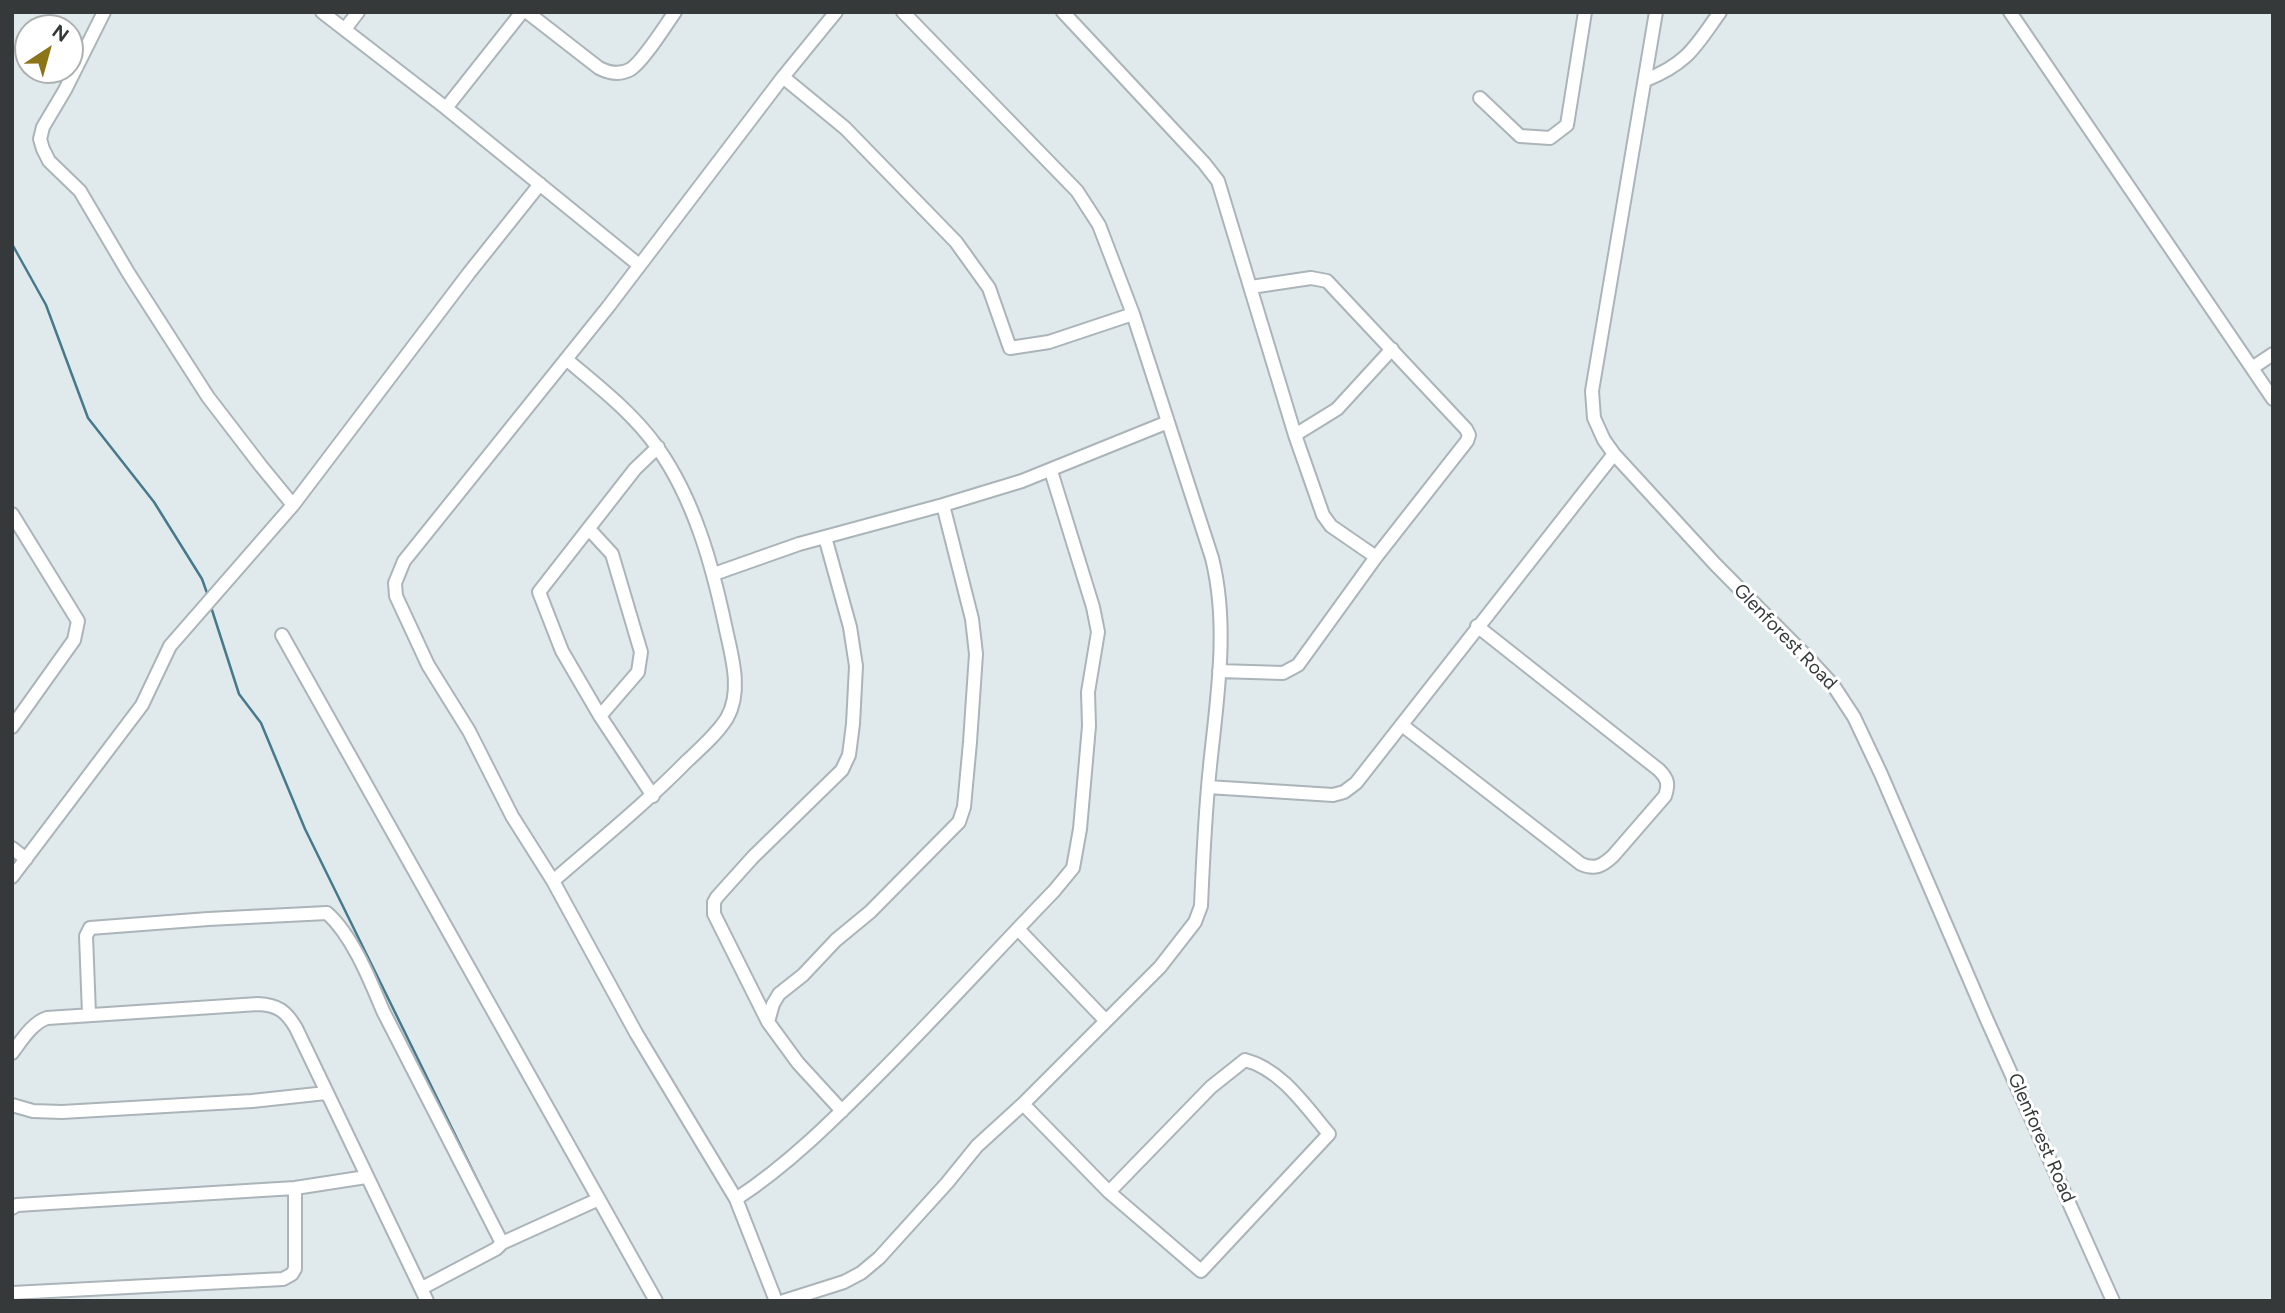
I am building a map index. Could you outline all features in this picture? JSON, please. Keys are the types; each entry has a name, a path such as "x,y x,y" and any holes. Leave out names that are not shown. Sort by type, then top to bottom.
{"street":[{"path":"322,12 446,108 639,265"},
{"path":"345,29 358,12"},
{"path":"446,108 525,12 600,68 613,73 623,73 636,65 676,12"},
{"path":"776,1301 736,1199 636,1032 553,881 512,816 458,711 428,665 394,588 404,561 566,359 836,12"},
{"path":"784,1301 844,1282 861,1273 879,1258 977,1146 1023,1104 1160,967 1195,922 1201,906 1208,787 1219,671 1219,595 1217,578 1133,314 1099,225 1077,191 903,12"},
{"path":"1063,12 1212,172 1222,190 1295,435 1326,521 1376,558"},
{"path":"1480,98 1520,136 1550,138 1567,125 1585,12"},
{"name":"Glenforest Road","path":"1657,12 1592,391 1598,429 1614,454 1715,564 1809,659 1845,702 1881,774 1987,1020 2113,1301"},
{"path":"1646,80 1678,64 1698,43 1720,12"},
{"path":"2010,12 2273,399"},
{"path":"99,14 65,90 43,127 40,139 43,149 49,161 80,191 129,274 208,397 293,505"},
{"path":"783,77 845,128 956,242 989,288 1010,348 1040,345 1133,314"},
{"path":"12,877 142,705 170,646 293,505 540,184"},
{"path":"1219,671 1283,673 1293,669 1467,442 1469,435 1331,284 1322,278 1311,278 1251,287"},
{"path":"1295,435 1337,409 1392,349"},
{"path":"2252,368 2273,354"},
{"path":"553,881 653,796 712,736 727,717 735,689 734,667 714,574 696,522 676,478 658,447 635,421 566,359"},
{"path":"714,574 799,544 943,505 1051,471 1168,422"},
{"path":"653,796 600,716 562,651 539,592 635,469 658,447"},
{"path":"1208,787 1333,795 1344,792 1356,783 1614,454"},
{"path":"736,1199 766,1179 842,1111 912,1041 1073,868 1080,829 1089,726 1088,692 1098,642 1093,607 1051,471"},
{"path":"768,1022 773,1003 779,994 803,975 835,940 870,912 945,838 962,816 970,742 975,637 943,505"},
{"path":"12,514 78,621 74,640 12,726"},
{"path":"589,529 612,554 641,652 638,672 600,716"},
{"path":"825,537 850,627 856,666 849,755 842,770 753,857 713,902 714,914 768,1022 798,1063 842,1111"},
{"path":"1402,725 1588,867 1597,868 1613,856 1665,796 1667,778 1659,770 1477,626"},
{"path":"282,635 656,1301"},
{"path":"12,848 26,859"},
{"path":"89,1014 86,936 90,928 327,912 367,974 383,1011 502,1243"},
{"path":"1017,929 1105,1020"},
{"path":"12,1053 40,1021 47,1018 173,1012 258,1004 276,1006 289,1015 296,1028 426,1301"},
{"path":"1023,1104 1109,1192 1201,1271 1329,1134 1295,1094 1260,1064 1245,1060 1211,1087 1109,1192"},
{"path":"12,1105 33,1111 62,1112 252,1101 326,1093"},
{"path":"12,1208 17,1205 295,1188 366,1177"},
{"path":"12,1293 283,1279 295,1269 295,1188"},
{"path":"422,1288 496,1249 502,1243 599,1199"}],"waterway":[{"path":"12,244 46,305 88,418 154,502 202,579 207,593"},
{"path":"212,610 239,694 261,723 305,829 494,1214"}]}
